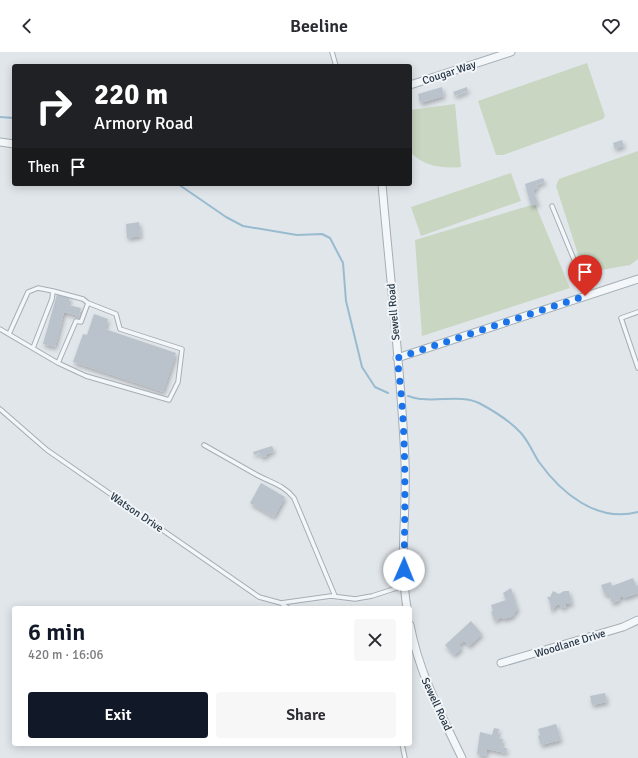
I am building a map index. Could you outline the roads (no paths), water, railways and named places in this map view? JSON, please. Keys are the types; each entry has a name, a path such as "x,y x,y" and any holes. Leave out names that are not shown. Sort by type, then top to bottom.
{"street":[{"name":"Cougar Way","path":"412,84 511,52"},
{"path":"0,142 12,144"},
{"name":"Sewell Road","path":"382,186 397,358 402,390 406,474 403,586 407,606"},
{"path":"397,358 638,279"},
{"name":"Woodlane Drive","path":"501,663 623,626 638,620"},
{"name":"Sewell Road","path":"412,636 414,648 426,683 462,758"}],"lane":[{"path":"332,52 335,64"},
{"path":"552,206 575,262 585,296"},
{"path":"0,329 58,363 86,376 169,400 178,382 182,349 120,329 116,314 88,303 84,299 38,288 28,292 9,334"},
{"path":"33,348 52,299 53,291"},
{"path":"58,363 76,321 81,322 88,303"},
{"path":"638,312 622,318 638,368"},
{"name":"Watson Drive","path":"0,409 47,450 258,597 281,603"},
{"path":"204,445 281,486 291,493 334,596"},
{"path":"281,603 334,596 349,599 366,598 403,586"},
{"path":"281,603 285,606"},
{"path":"402,746 405,758"}],"waterway":[{"path":"0,117 12,118"},
{"path":"181,186 226,217 243,226 297,235 322,234 330,238 343,263 346,301 362,367 375,387 388,393"},
{"path":"408,396 420,399 466,399 479,403 502,416 512,424 521,433 548,474 581,503 608,513 623,514 638,512"}]}
